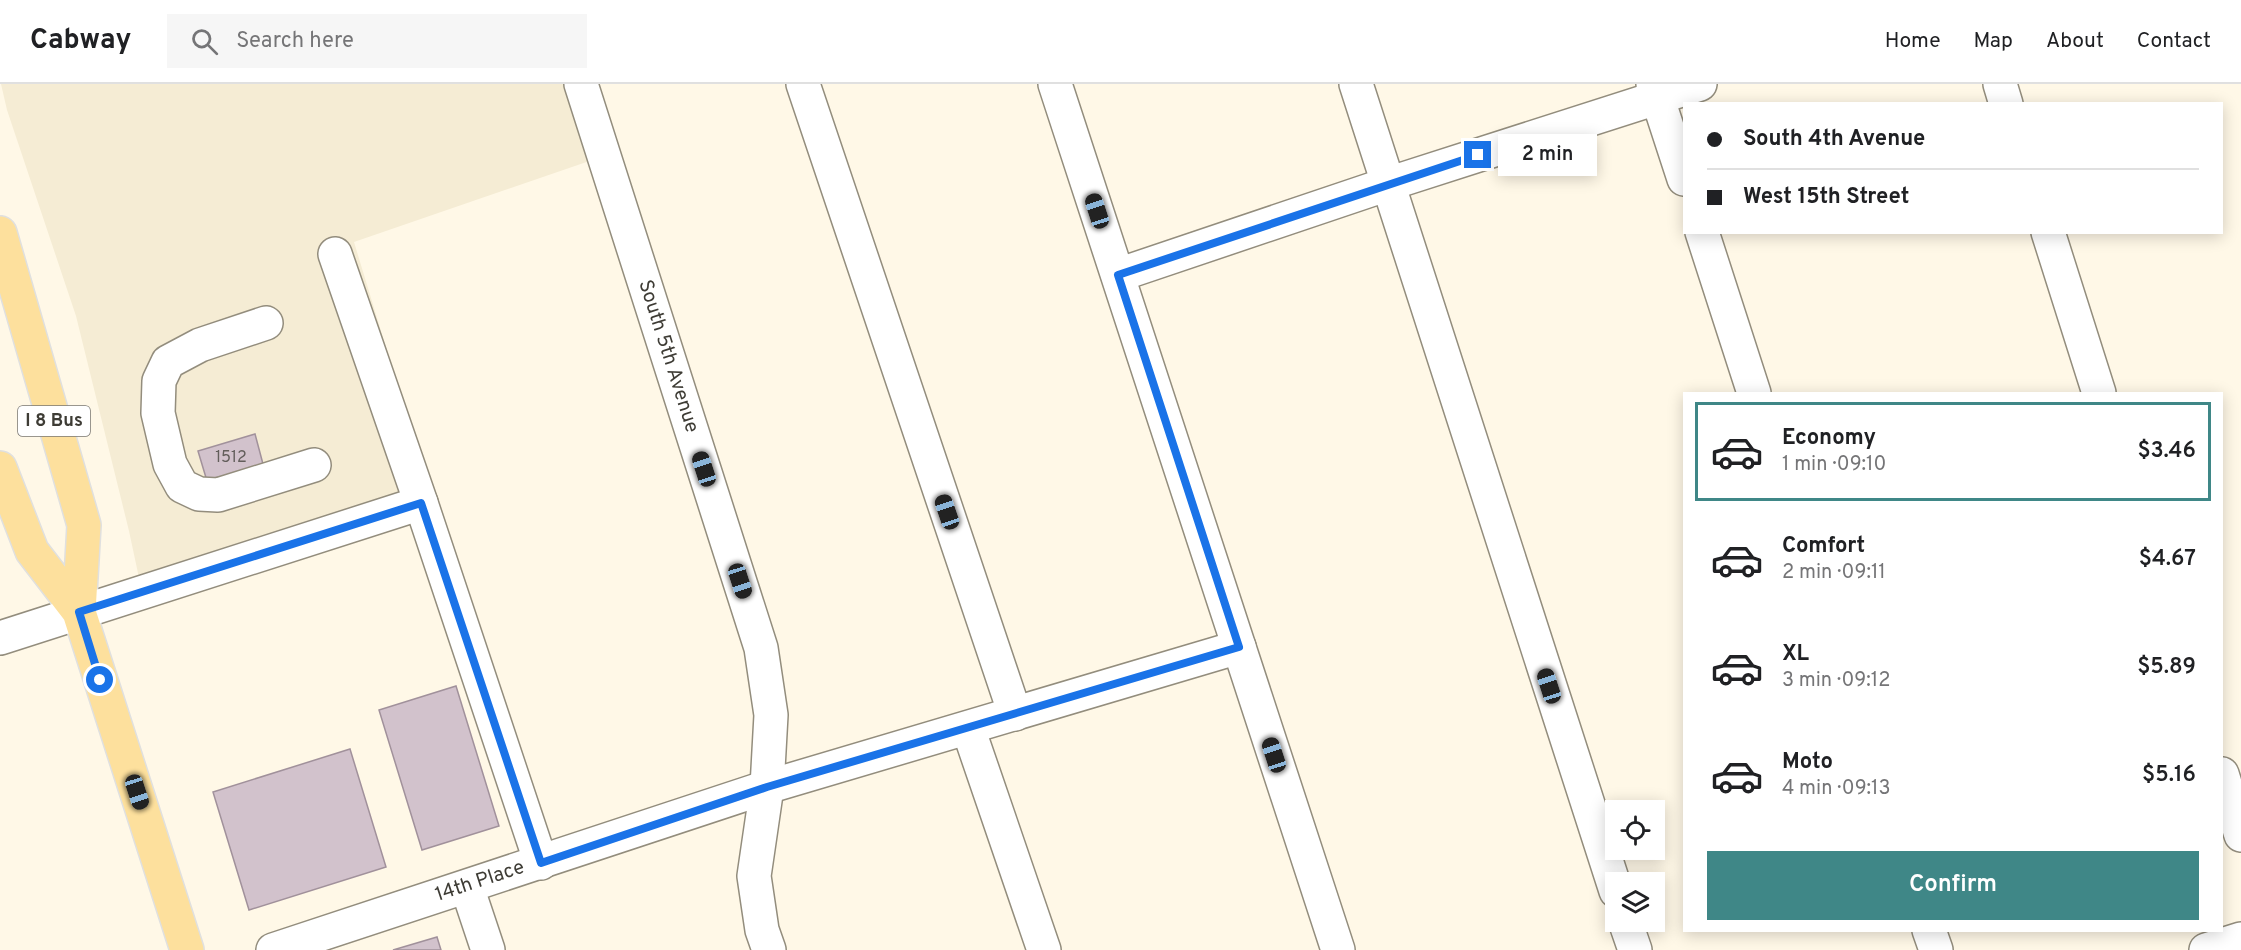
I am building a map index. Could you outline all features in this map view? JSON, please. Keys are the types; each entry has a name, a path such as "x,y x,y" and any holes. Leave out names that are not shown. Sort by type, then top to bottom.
{"main road":[{"name":"I 8 Bus","path":"0,233 84,525 79,612"},
{"path":"0,468 32,551 79,612 188,950"}],"street":[{"name":"South 5th Avenue","path":"581,84 761,648 771,716 767,787 754,876 762,930 769,950"},
{"path":"803,84 1015,714"},
{"path":"1055,84 1338,950"},
{"path":"1356,84 1610,872"},
{"path":"1118,275 1656,91 1700,84"},
{"path":"2000,84 2005,102"},
{"path":"1656,91 1683,176"},
{"path":"1703,234 1754,392"},
{"path":"2049,234 2099,392"},
{"path":"335,254 541,863"},
{"path":"266,322 200,345 168,362 159,381 158,413 170,464 182,486 199,494 218,495 314,465"},
{"path":"0,638 421,503"},
{"name":"14th Place","path":"273,950 767,787 1239,647"},
{"path":"968,728 1044,950"},
{"path":"2223,777 2241,835"},
{"path":"467,887 488,950"},
{"path":"1629,932 1635,950"},
{"path":"1930,932 1936,950"},
{"path":"2206,950 2241,939"}],"shaded area":[{"path":"1,84 581,84 604,156 354,242 432,499 142,592 76,316 7,110"}],"building":[{"path":"255,434 263,464 207,481 198,451"},
{"path":"456,686 499,826 422,850 379,710"},
{"path":"350,749 386,867 249,910 213,792"},
{"path":"437,937 441,950 393,950"}],"route":[{"path":"100,680 79,612 421,503 541,863 767,787 1239,647 1118,275 1478,155"}]}
